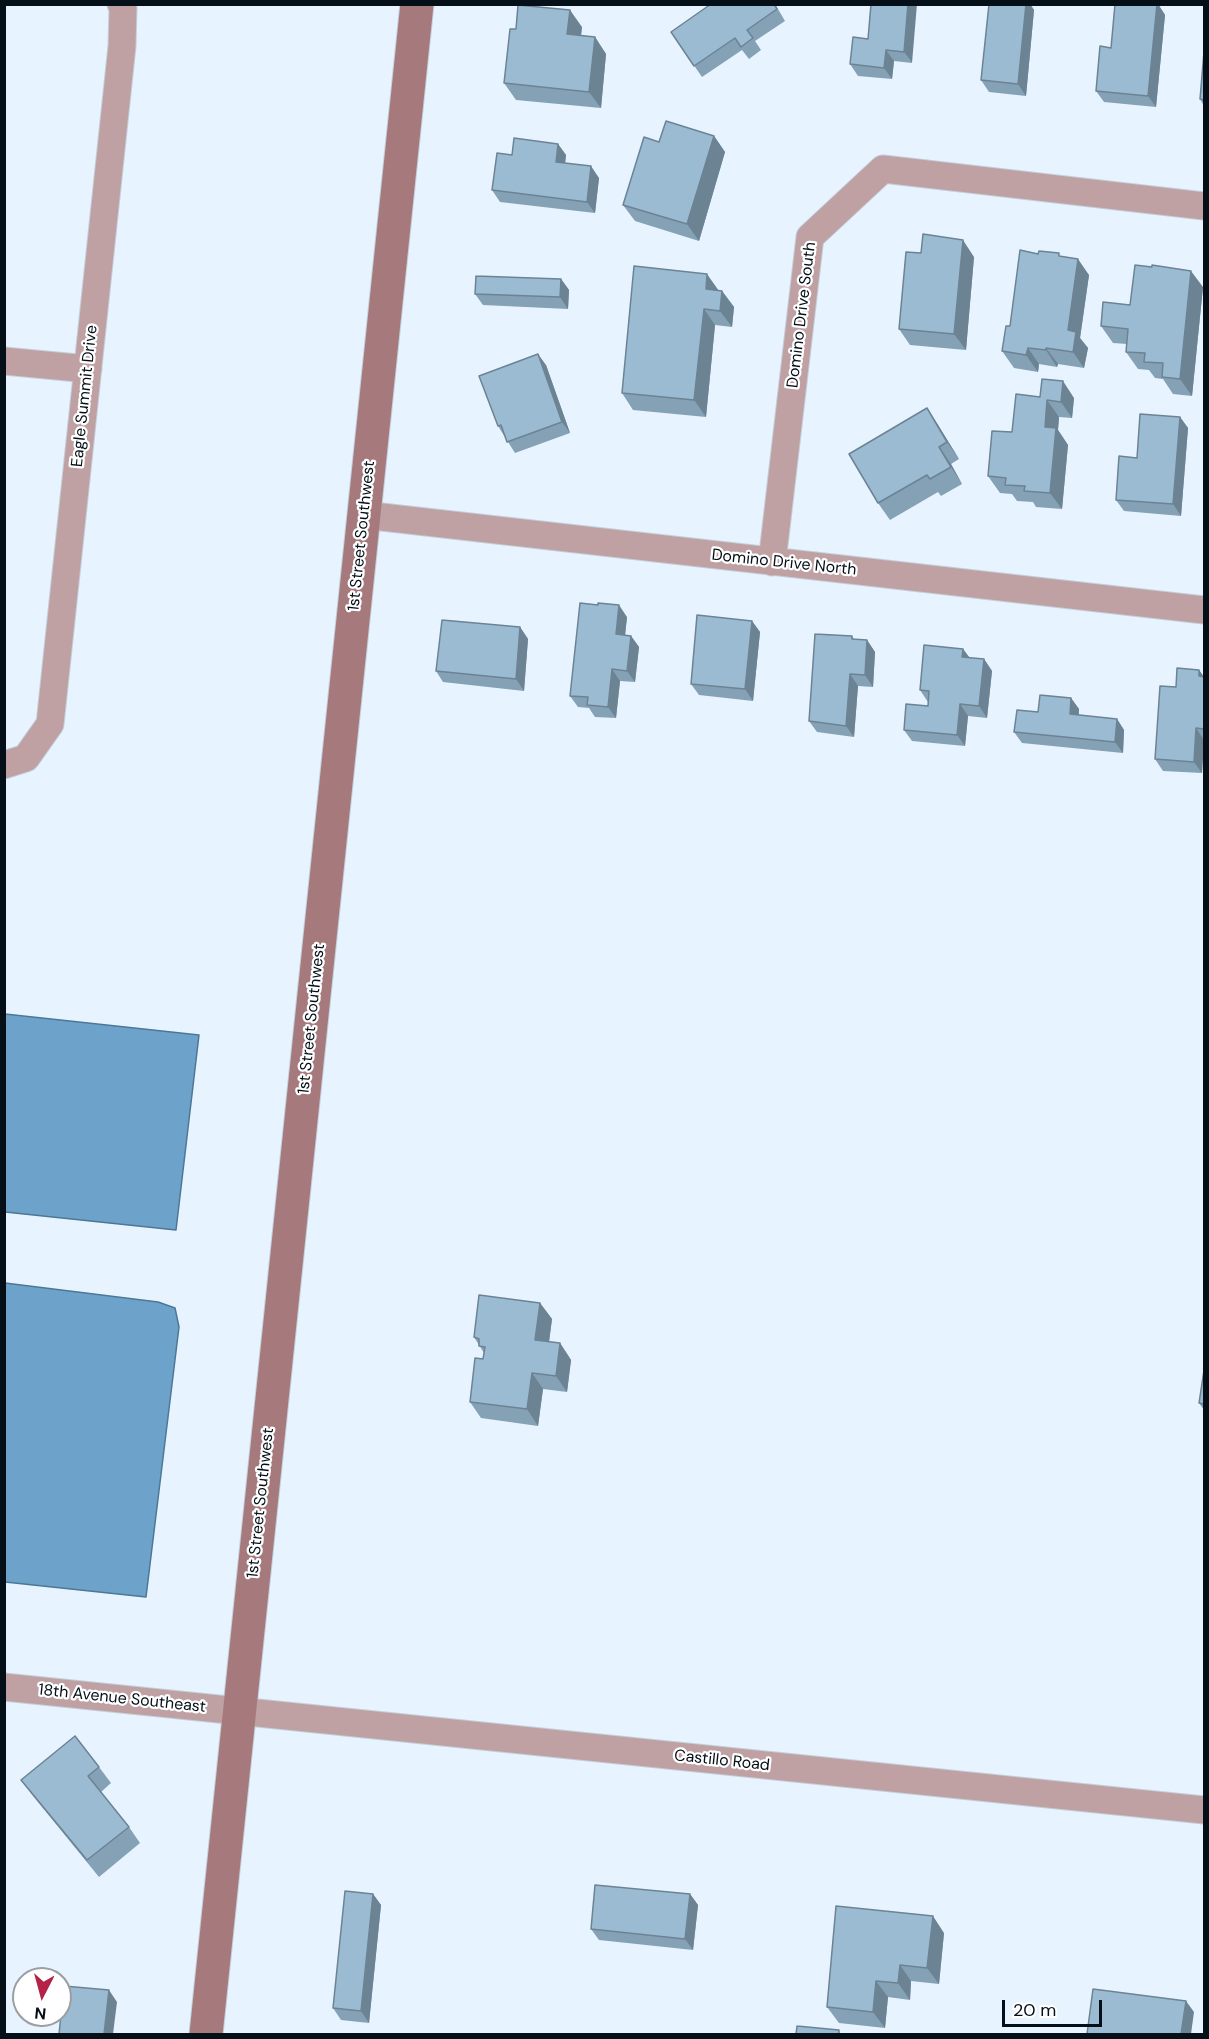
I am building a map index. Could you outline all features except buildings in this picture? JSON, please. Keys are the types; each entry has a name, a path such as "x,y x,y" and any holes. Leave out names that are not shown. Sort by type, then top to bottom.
{"street":[{"name":"Eagle Summit Drive","path":"4,765 26,758 50,724 122,46 123,8 121,4"},
{"name":"1st Street Southwest","path":"206,2034 417,4"},
{"name":"Domino Drive South","path":"772,562 810,237 883,169 1204,206"},
{"path":"4,361 88,369"},
{"name":"Domino Drive North","path":"364,515 1204,610"},
{"name":"18th Avenue Southeast","path":"4,1687 239,1711"},
{"name":"Castillo Road","path":"239,1711 1204,1810"}],"water":[{"path":"5,1014 199,1035 176,1230 5,1212"},
{"path":"5,1283 158,1302 175,1308 179,1327 146,1597 5,1582"}]}
